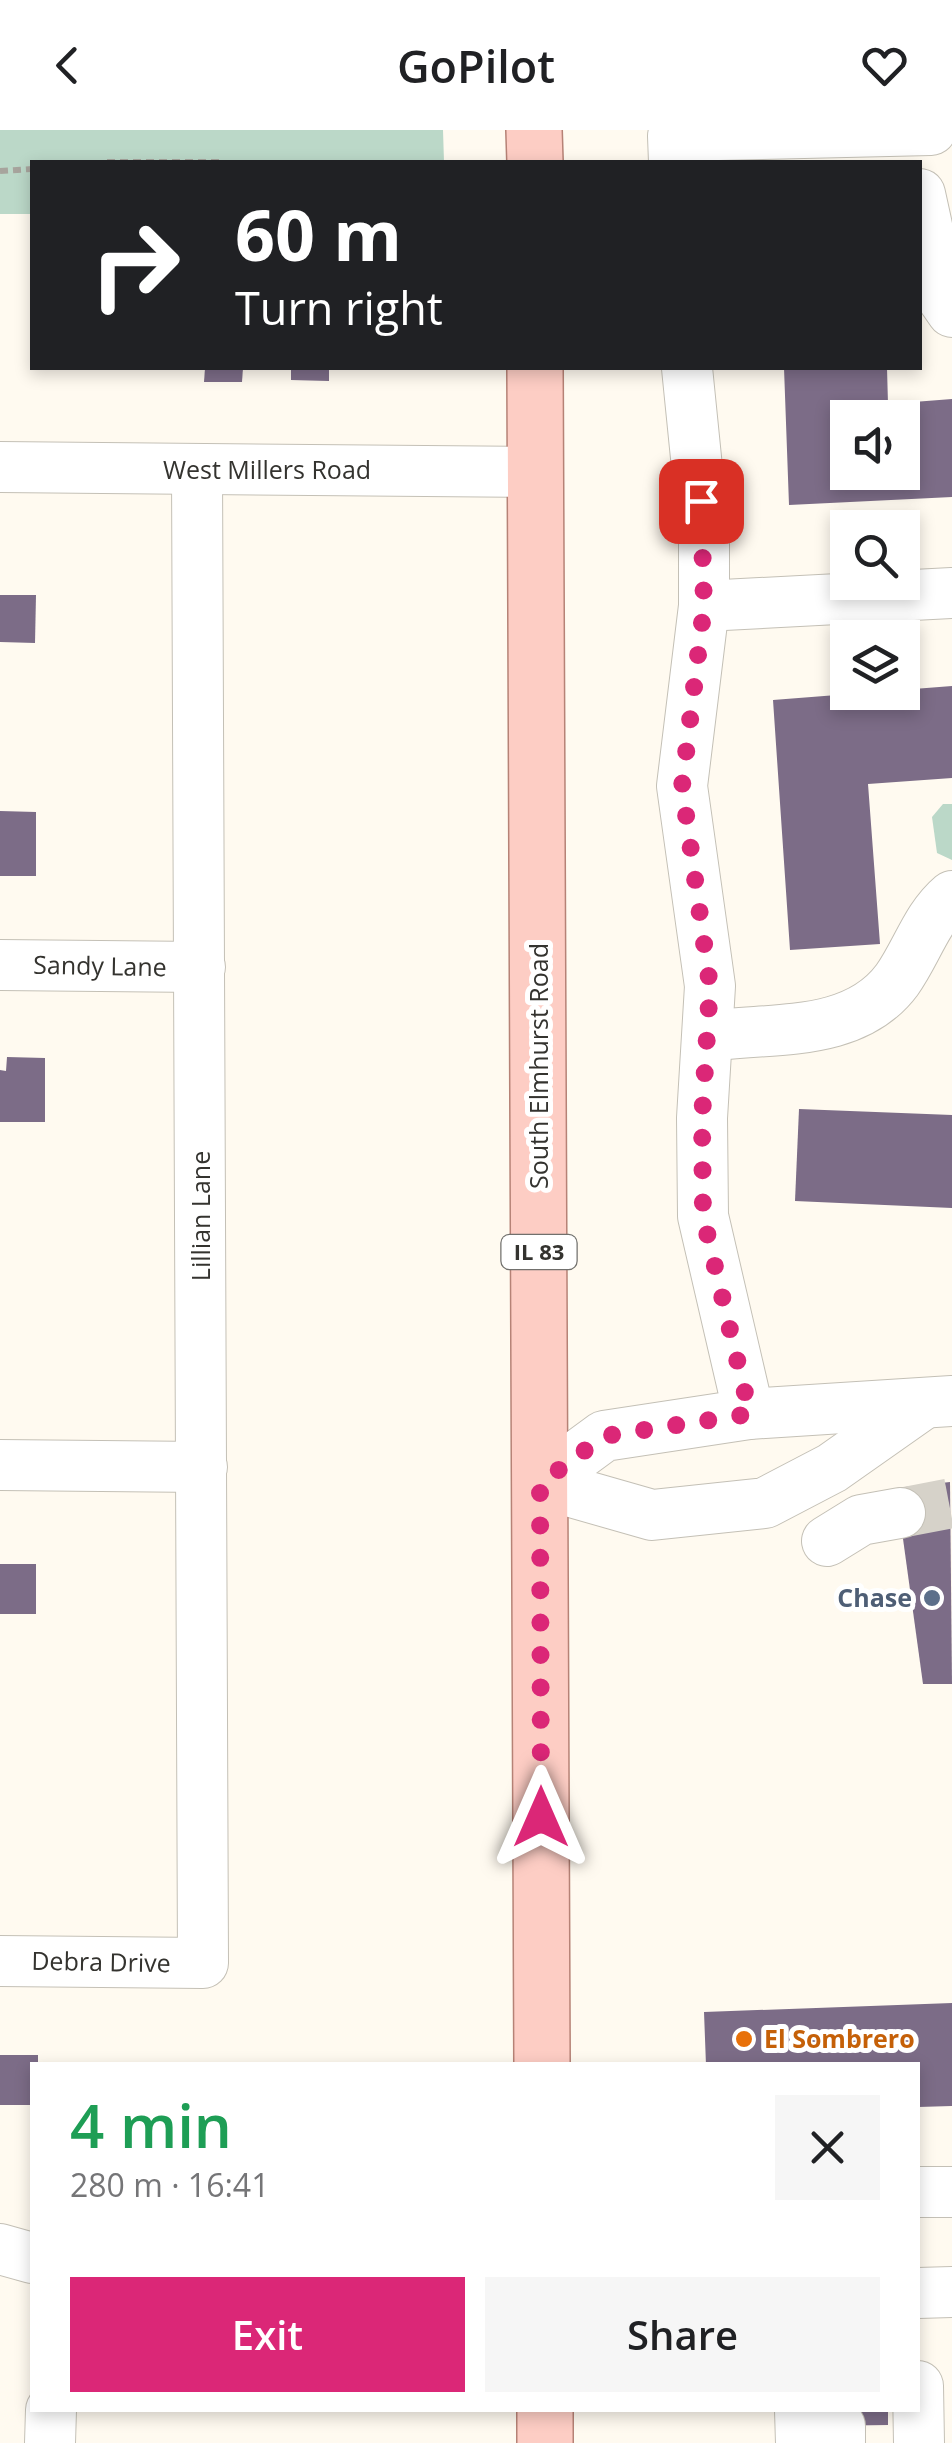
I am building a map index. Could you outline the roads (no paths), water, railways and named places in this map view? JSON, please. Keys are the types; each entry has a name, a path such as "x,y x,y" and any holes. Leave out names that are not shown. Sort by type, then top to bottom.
{"main road":[{"path":"534,130 535,160"},
{"name":"South Elmhurst Road","path":"535,370 542,2062"},
{"path":"544,2412 545,2443"}],"street":[{"path":"916,130 918,160"},
{"path":"674,160 674,136 931,130"},
{"path":"922,203 943,299 952,312"},
{"path":"687,370 700,483 704,606 682,786 710,986 710,1036 702,1118 703,1216 750,1414"},
{"name":"West Millers Road","path":"0,467 534,472"},
{"name":"Lillian Lane","path":"197,469 203,1963"},
{"path":"704,606 952,594"},
{"path":"710,1036 816,1026 875,1002 895,983 934,914 952,896"},
{"name":"Sandy Lane","path":"0,964 200,967"},
{"path":"540,1484 652,1515 765,1503 832,1468 938,1403"},
{"path":"540,1484 604,1436 750,1414 938,1403"},
{"path":"0,1465 202,1467"},
{"path":"827,1541 861,1520 900,1513"},
{"name":"Debra Drive","path":"0,1960 203,1963"},
{"path":"920,2192 952,2192"},
{"path":"0,2249 30,2257"},
{"path":"920,2292 952,2292"},
{"path":"920,2398 952,2398"},
{"path":"50,2443 51,2412"},
{"path":"918,2412 918,2443"}],"tunnel":[{"path":"900,1513 952,1503"}],"place":[{"name":"Chase","path":"932,1598"},
{"name":"El Sombrero","path":"744,2039"}]}
